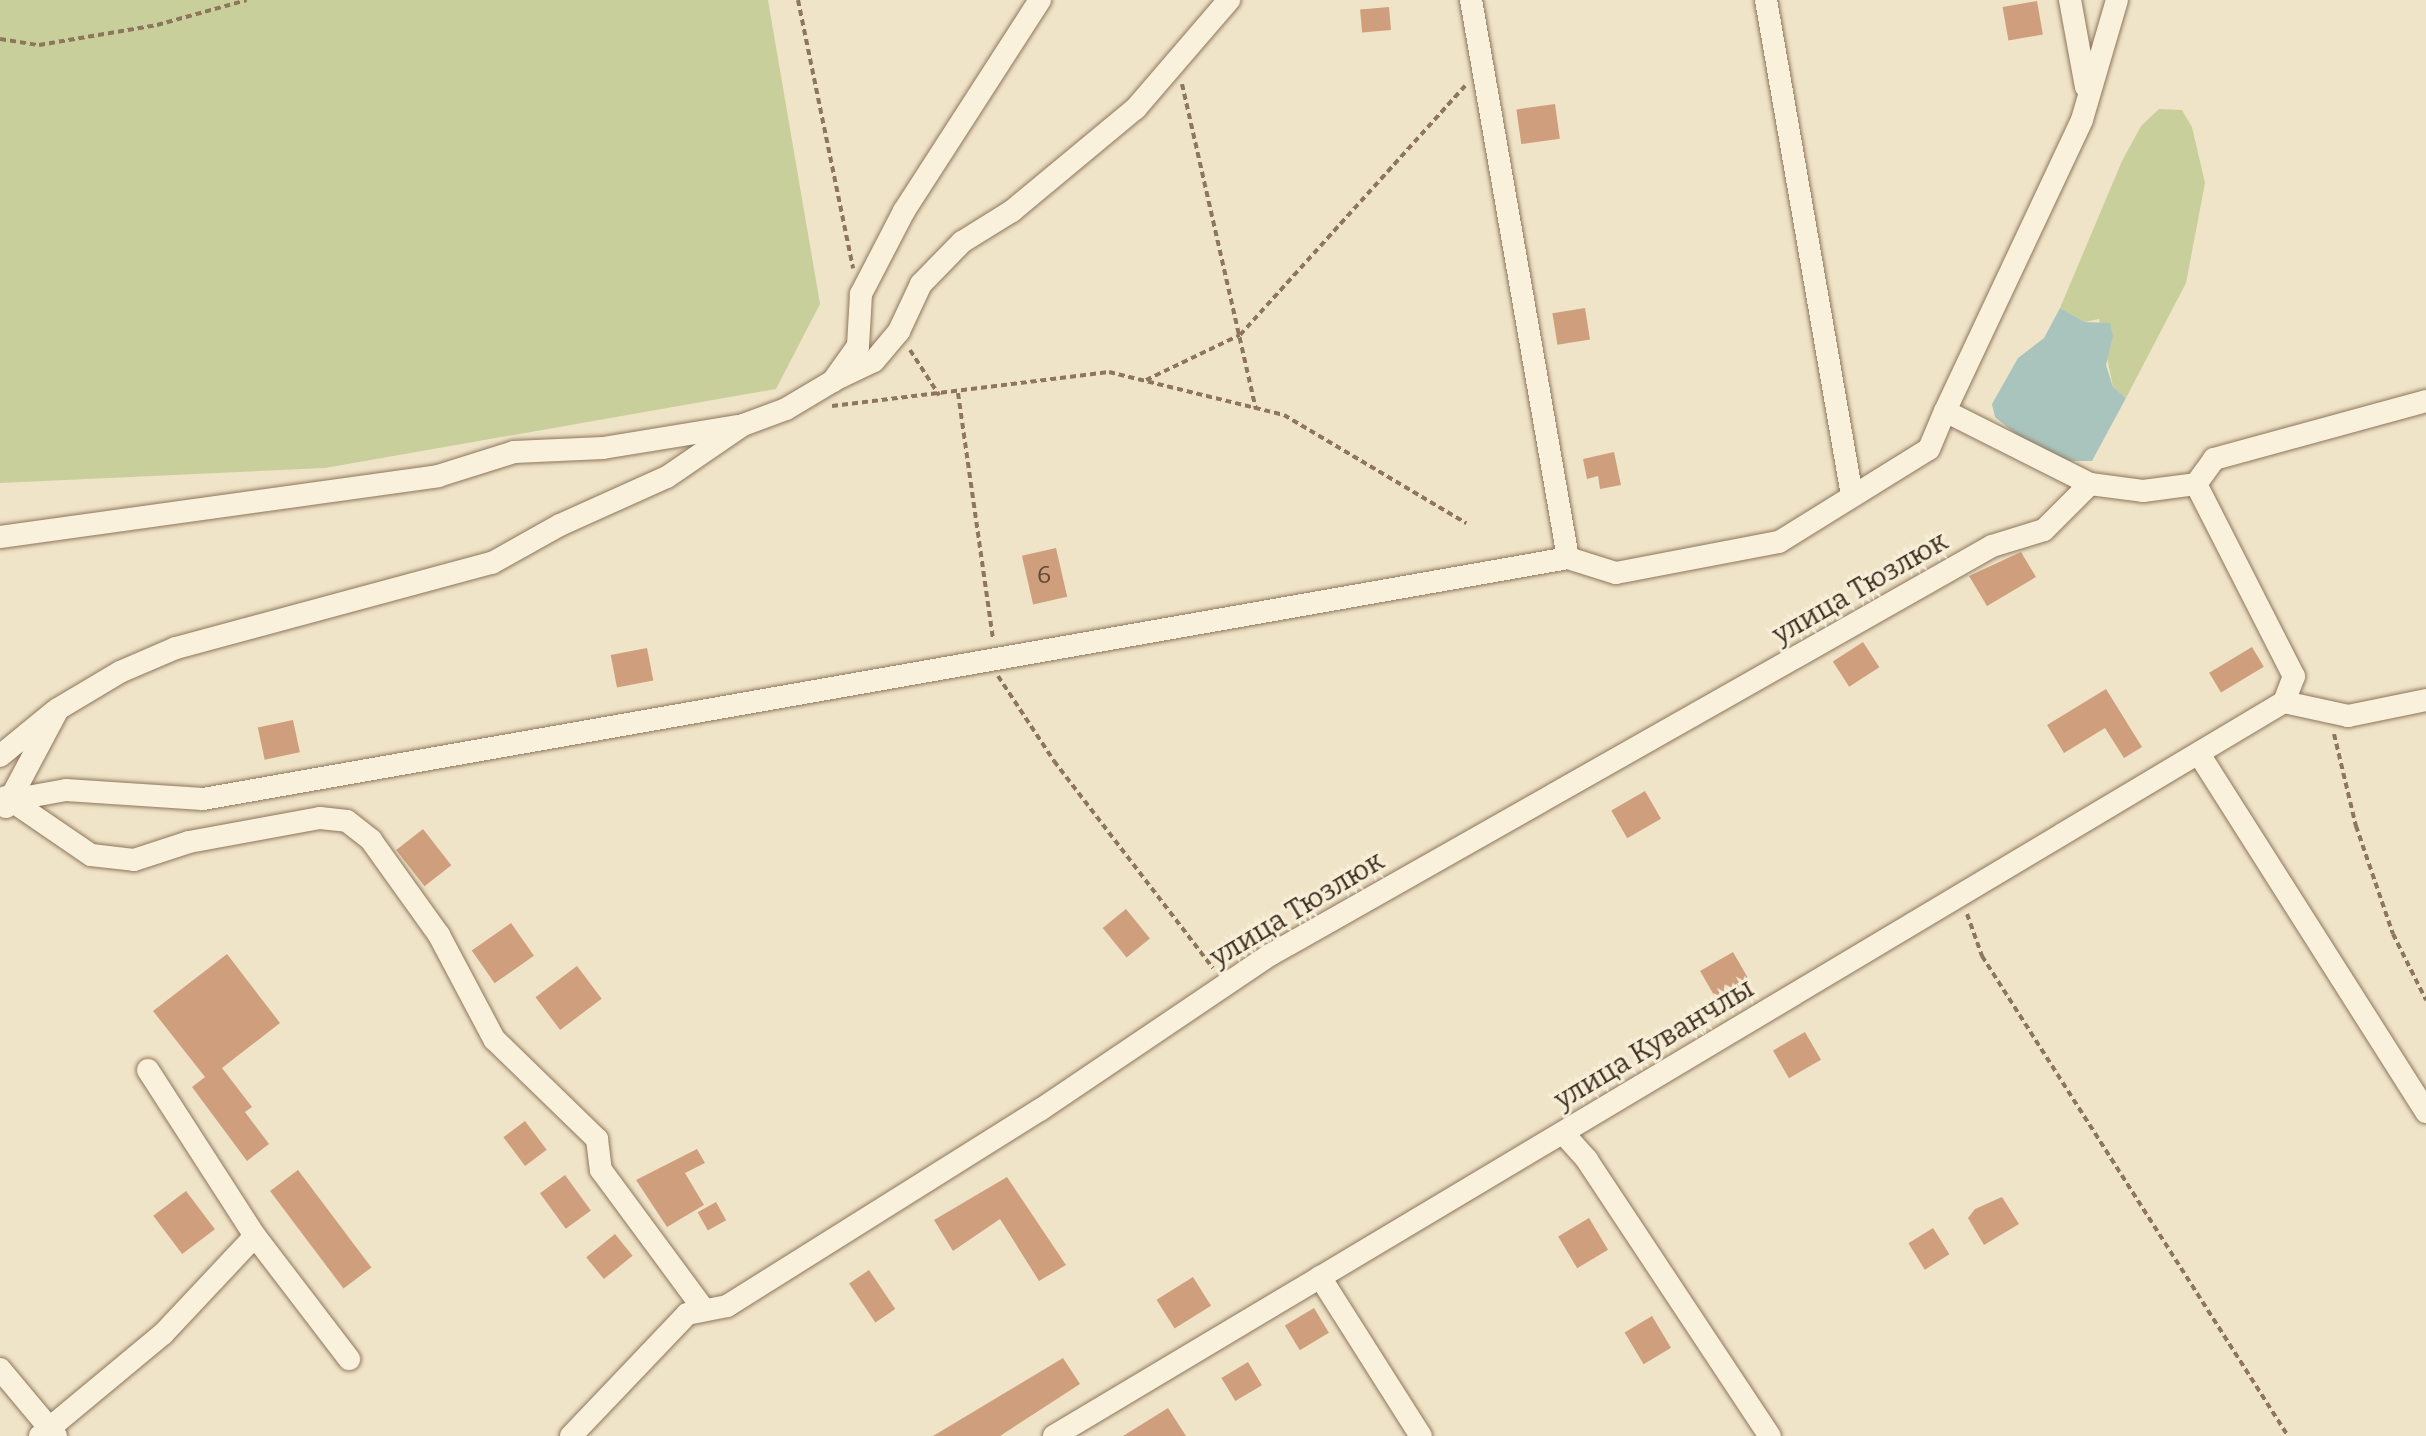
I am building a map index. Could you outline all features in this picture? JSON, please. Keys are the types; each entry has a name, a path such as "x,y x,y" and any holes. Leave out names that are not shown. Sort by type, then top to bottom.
{"street":[{"path":"833,381 858,346 861,294 904,211 1040,0"},
{"path":"0,537 438,476 514,452 603,448 743,425 786,409 874,361 899,331 921,284 962,242 1012,211 1124,117 1177,62 1229,0"},
{"path":"1471,0 1568,558"},
{"path":"1766,0 1852,496"},
{"path":"2070,0 2087,79 2082,120"},
{"path":"3,802 66,790 203,799 996,662 1241,613 1568,558 1616,573 1779,542 1929,449 2082,120 2117,0"},
{"path":"1945,411 2090,484 2143,491 2196,484 2214,459 2426,401"},
{"path":"0,756 58,709 120,672 176,648 492,563 560,525 667,477 743,425"},
{"name":"улица Тюзлюк","path":"571,1436 687,1314 702,1307 727,1306 1040,1110 1270,955 1992,546 2044,530 2090,484"},
{"path":"2196,484 2294,676 2284,702 2348,716 2426,700"},
{"name":"улица Куванчлы","path":"1058,1435 2284,702"},
{"path":"3,802 58,709"},
{"path":"2199,754 2426,1112"},
{"path":"3,802 91,855 134,860 203,839 320,818 347,821 371,840 439,935 494,1039 597,1139 601,1170 702,1307"},
{"path":"148,1070 255,1236 349,1359"},
{"path":"1563,1133 1587,1160 1770,1436"},
{"path":"0,1369 48,1433 163,1334 255,1236"},
{"path":"1320,1277 1421,1436"}],"path":[{"path":"0,39 39,45 157,25 247,0"},
{"path":"798,0 843,236 861,294"},
{"path":"1177,62 1256,409"},
{"path":"1144,381 1240,335 1483,66"},
{"path":"822,407 958,393 1109,372 1284,415 1466,523"},
{"path":"958,393 999,681 1054,761 1224,986"},
{"path":"2329,712 2356,826 2393,934 2426,1000"},
{"path":"1960,896 1982,956 2288,1436"}],"green space":[{"path":"0,0 768,0 820,304 776,389 325,468 0,483"},
{"path":"2159,109 2182,110 2192,127 2205,183 2186,283 2126,398 2113,387 2099,319 2085,322 2060,308 2122,161 2141,126"}],"water":[{"path":"2060,308 2085,322 2110,323 2113,336 2106,365 2113,387 2126,398 2092,461 2070,461 2023,440 1995,417 1992,404 2018,358 2044,338"}],"building":[{"path":"2037,1 2043,34 2008,41 2003,7"},
{"path":"1389,7 1391,30 1362,32 1360,10"},
{"path":"1555,104 1560,139 1521,144 1516,109"},
{"path":"1585,308 1590,340 1557,345 1552,313"},
{"path":"1614,452 1621,485 1600,489 1598,476 1587,479 1583,459"},
{"path":"1056,548 1067,597 1033,605 1022,556"},
{"path":"2021,552 2036,577 1987,606 1969,576"},
{"path":"1863,642 1879,667 1849,687 1833,662"},
{"path":"2252,647 2264,667 2221,692 2209,673"},
{"path":"647,648 653,680 617,687 611,655"},
{"path":"2106,689 2142,747 2124,758 2105,728 2064,753 2047,725"},
{"path":"293,720 300,752 265,760 258,727"},
{"path":"1645,791 1661,819 1627,838 1611,810"},
{"path":"423,829 451,865 425,886 396,850"},
{"path":"1126,909 1150,939 1127,957 1103,928"},
{"path":"511,923 534,956 495,983 472,951"},
{"path":"1733,952 1750,981 1717,1000 1700,971"},
{"path":"227,954 280,1023 222,1068 252,1107 245,1112 269,1144 247,1161 192,1087 205,1077 153,1011"},
{"path":"577,966 602,999 560,1030 535,997"},
{"path":"1805,1032 1821,1060 1789,1078 1773,1050"},
{"path":"525,1121 547,1150 525,1166 503,1137"},
{"path":"697,1149 705,1163 685,1173 704,1205 667,1227 636,1180"},
{"path":"298,1170 371,1267 343,1288 270,1191"},
{"path":"565,1175 591,1211 566,1229 540,1193"},
{"path":"1007,1177 1066,1265 1039,1281 1000,1219 953,1251 934,1220"},
{"path":"186,1191 215,1229 182,1254 153,1216"},
{"path":"2002,1197 2019,1224 1984,1245 1968,1218 1975,1209"},
{"path":"716,1202 726,1220 708,1231 698,1212"},
{"path":"1589,1218 1608,1250 1577,1268 1558,1237"},
{"path":"1933,1228 1949,1254 1925,1270 1908,1243"},
{"path":"615,1234 633,1256 604,1279 586,1257"},
{"path":"869,1270 895,1309 875,1322 849,1283"},
{"path":"1193,1277 1211,1306 1175,1329 1157,1300"},
{"path":"1314,1308 1329,1333 1300,1350 1285,1326"},
{"path":"1652,1316 1671,1348 1644,1364 1625,1332"},
{"path":"1063,1358 1080,1384 1000,1436 933,1436"},
{"path":"1248,1362 1262,1385 1235,1401 1221,1378"},
{"path":"1168,1408 1186,1436 1123,1436"}]}
